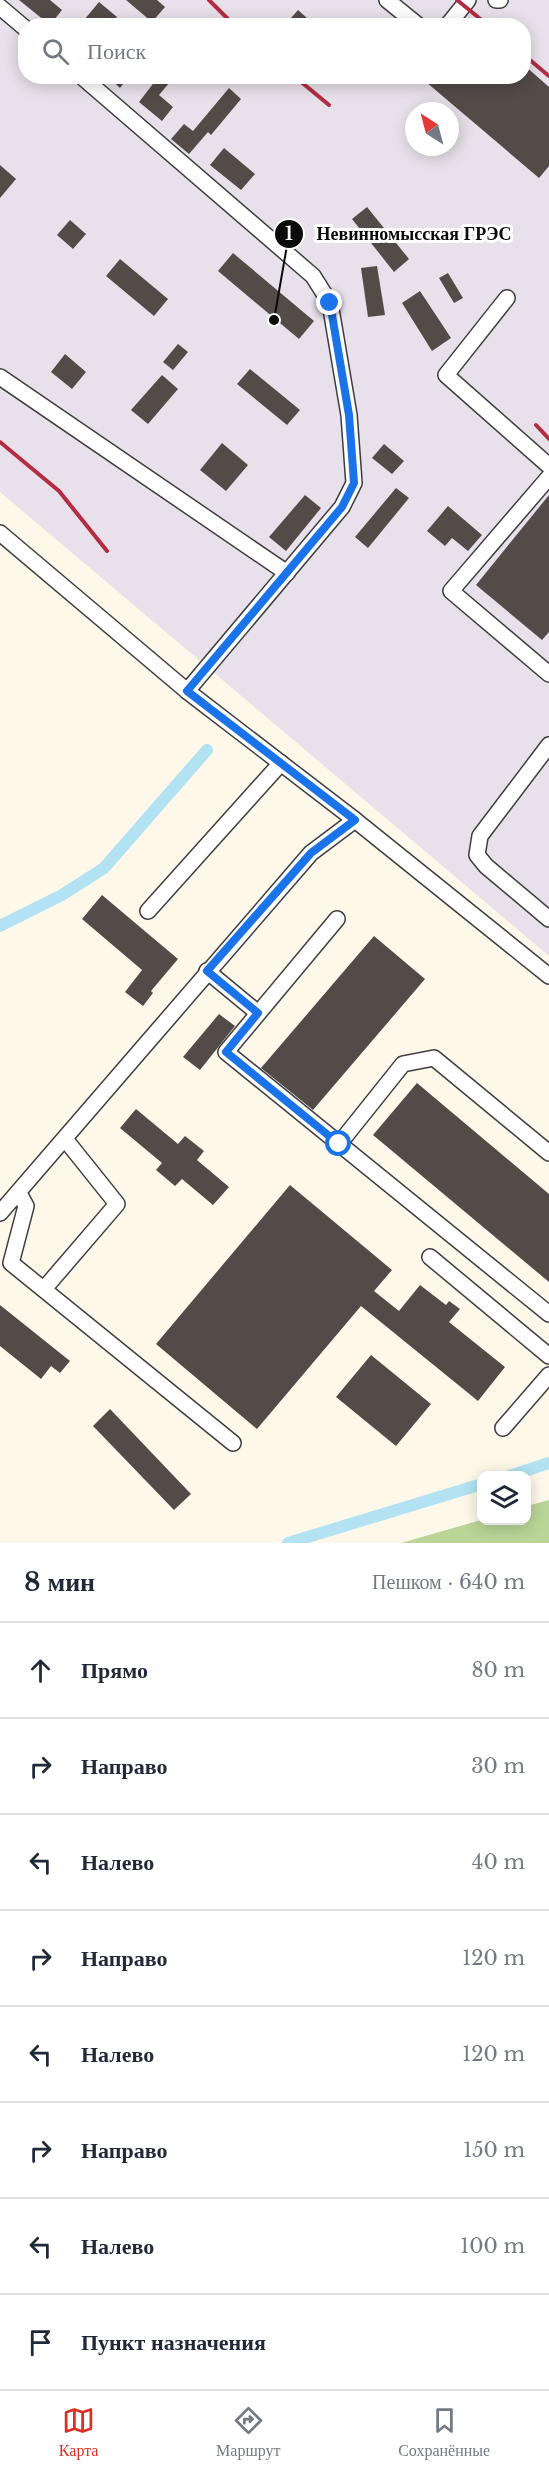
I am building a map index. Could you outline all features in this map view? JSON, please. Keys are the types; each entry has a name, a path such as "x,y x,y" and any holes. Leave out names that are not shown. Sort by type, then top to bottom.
{"lane":[{"path":"387,0 409,18"},
{"path":"453,18 468,0"},
{"path":"0,7 18,22"},
{"path":"90,84 313,276 330,303 349,415 354,483 342,507 187,691"},
{"path":"507,298 446,375 549,466"},
{"path":"0,377 287,573"},
{"path":"549,477 452,591 549,674"},
{"path":"0,533 187,691 355,820 549,976"},
{"path":"549,745 480,836 477,855 486,866 549,919"},
{"path":"148,911 282,763"},
{"path":"0,1213 311,853 355,820"},
{"path":"336,919 226,1052 549,1314"},
{"path":"207,971 258,1013"},
{"path":"339,1144 403,1064 434,1058 549,1153"},
{"path":"44,1289 117,1204 64,1139"},
{"path":"19,1193 26,1206 11,1263 233,1443"},
{"path":"430,1257 549,1356"},
{"path":"503,1428 549,1375"}],"shaded area":[{"path":"0,0 549,0 549,956 0,492"}],"green space":[{"path":"549,1500 549,1543 401,1543 477,1521 477,1525 531,1525 531,1505"}],"building":[{"path":"19,0 50,0 62,10 56,18 41,18"},
{"path":"126,0 157,0 165,7 155,18 147,18"},
{"path":"99,2 117,17 116,18 86,18"},
{"path":"298,10 307,18 291,18"},
{"path":"531,71 549,87 549,166 539,178 459,110 459,102 450,102 428,84 531,84"},
{"path":"153,84 168,84 159,95 173,107 162,121 139,102"},
{"path":"229,88 241,99 211,135 208,132 189,154 171,139 184,124 193,131"},
{"path":"224,148 255,174 241,190 210,165"},
{"path":"0,165 16,179 0,198"},
{"path":"367,207 409,259 394,272 352,219"},
{"path":"70,220 86,234 73,249 57,235"},
{"path":"233,253 314,321 299,339 218,271"},
{"path":"120,259 168,299 154,316 106,276"},
{"path":"377,266 385,315 368,317 361,268"},
{"path":"448,273 463,298 454,303 439,278"},
{"path":"420,291 451,338 432,351 402,303"},
{"path":"178,344 188,352 173,370 163,362"},
{"path":"65,354 86,372 72,389 51,372"},
{"path":"250,369 300,410 287,425 237,384"},
{"path":"162,375 178,389 148,424 131,410"},
{"path":"222,443 248,465 226,491 200,470"},
{"path":"384,444 404,461 392,474 372,458"},
{"path":"396,488 409,498 368,548 355,537"},
{"path":"305,495 321,508 286,551 269,537"},
{"path":"549,495 549,632 542,640 476,585"},
{"path":"448,506 482,535 468,551 452,538 445,546 427,531"},
{"path":"102,895 178,959 151,991 153,993 143,1006 125,992 142,970 82,919"},
{"path":"374,936 425,979 313,1110 261,1068"},
{"path":"219,1014 235,1026 200,1070 183,1057"},
{"path":"417,1083 549,1194 549,1282 373,1135"},
{"path":"136,1109 178,1144 185,1136 204,1151 197,1160 229,1187 213,1205 182,1179 175,1186 156,1170 162,1163 120,1128"},
{"path":"290,1185 392,1270 374,1291 399,1311 420,1285 446,1305 449,1301 460,1309 449,1322 505,1367 478,1401 361,1306 257,1429 156,1344"},
{"path":"0,1305 70,1361 60,1373 51,1366 41,1379 0,1346"},
{"path":"371,1355 431,1404 396,1446 336,1397"},
{"path":"110,1409 191,1494 174,1510 93,1426"}],"waterway":[{"path":"0,926 62,895 104,868 207,750"},
{"path":"524,1471 549,1463"},
{"path":"288,1543 477,1486"}],"railway":[{"path":"209,0 227,18"},
{"path":"457,0 479,18"},
{"path":"531,61 549,76"},
{"path":"304,84 329,105"},
{"path":"536,425 549,439"},
{"path":"0,442 59,491 107,551"}],"place":[{"name":"Невинномысская ГРЭС","path":"274,320"}],"route":[{"path":"330,303 349,415 354,483 342,507 187,691 355,820 311,853 207,971 258,1013 226,1052 339,1144"}]}
